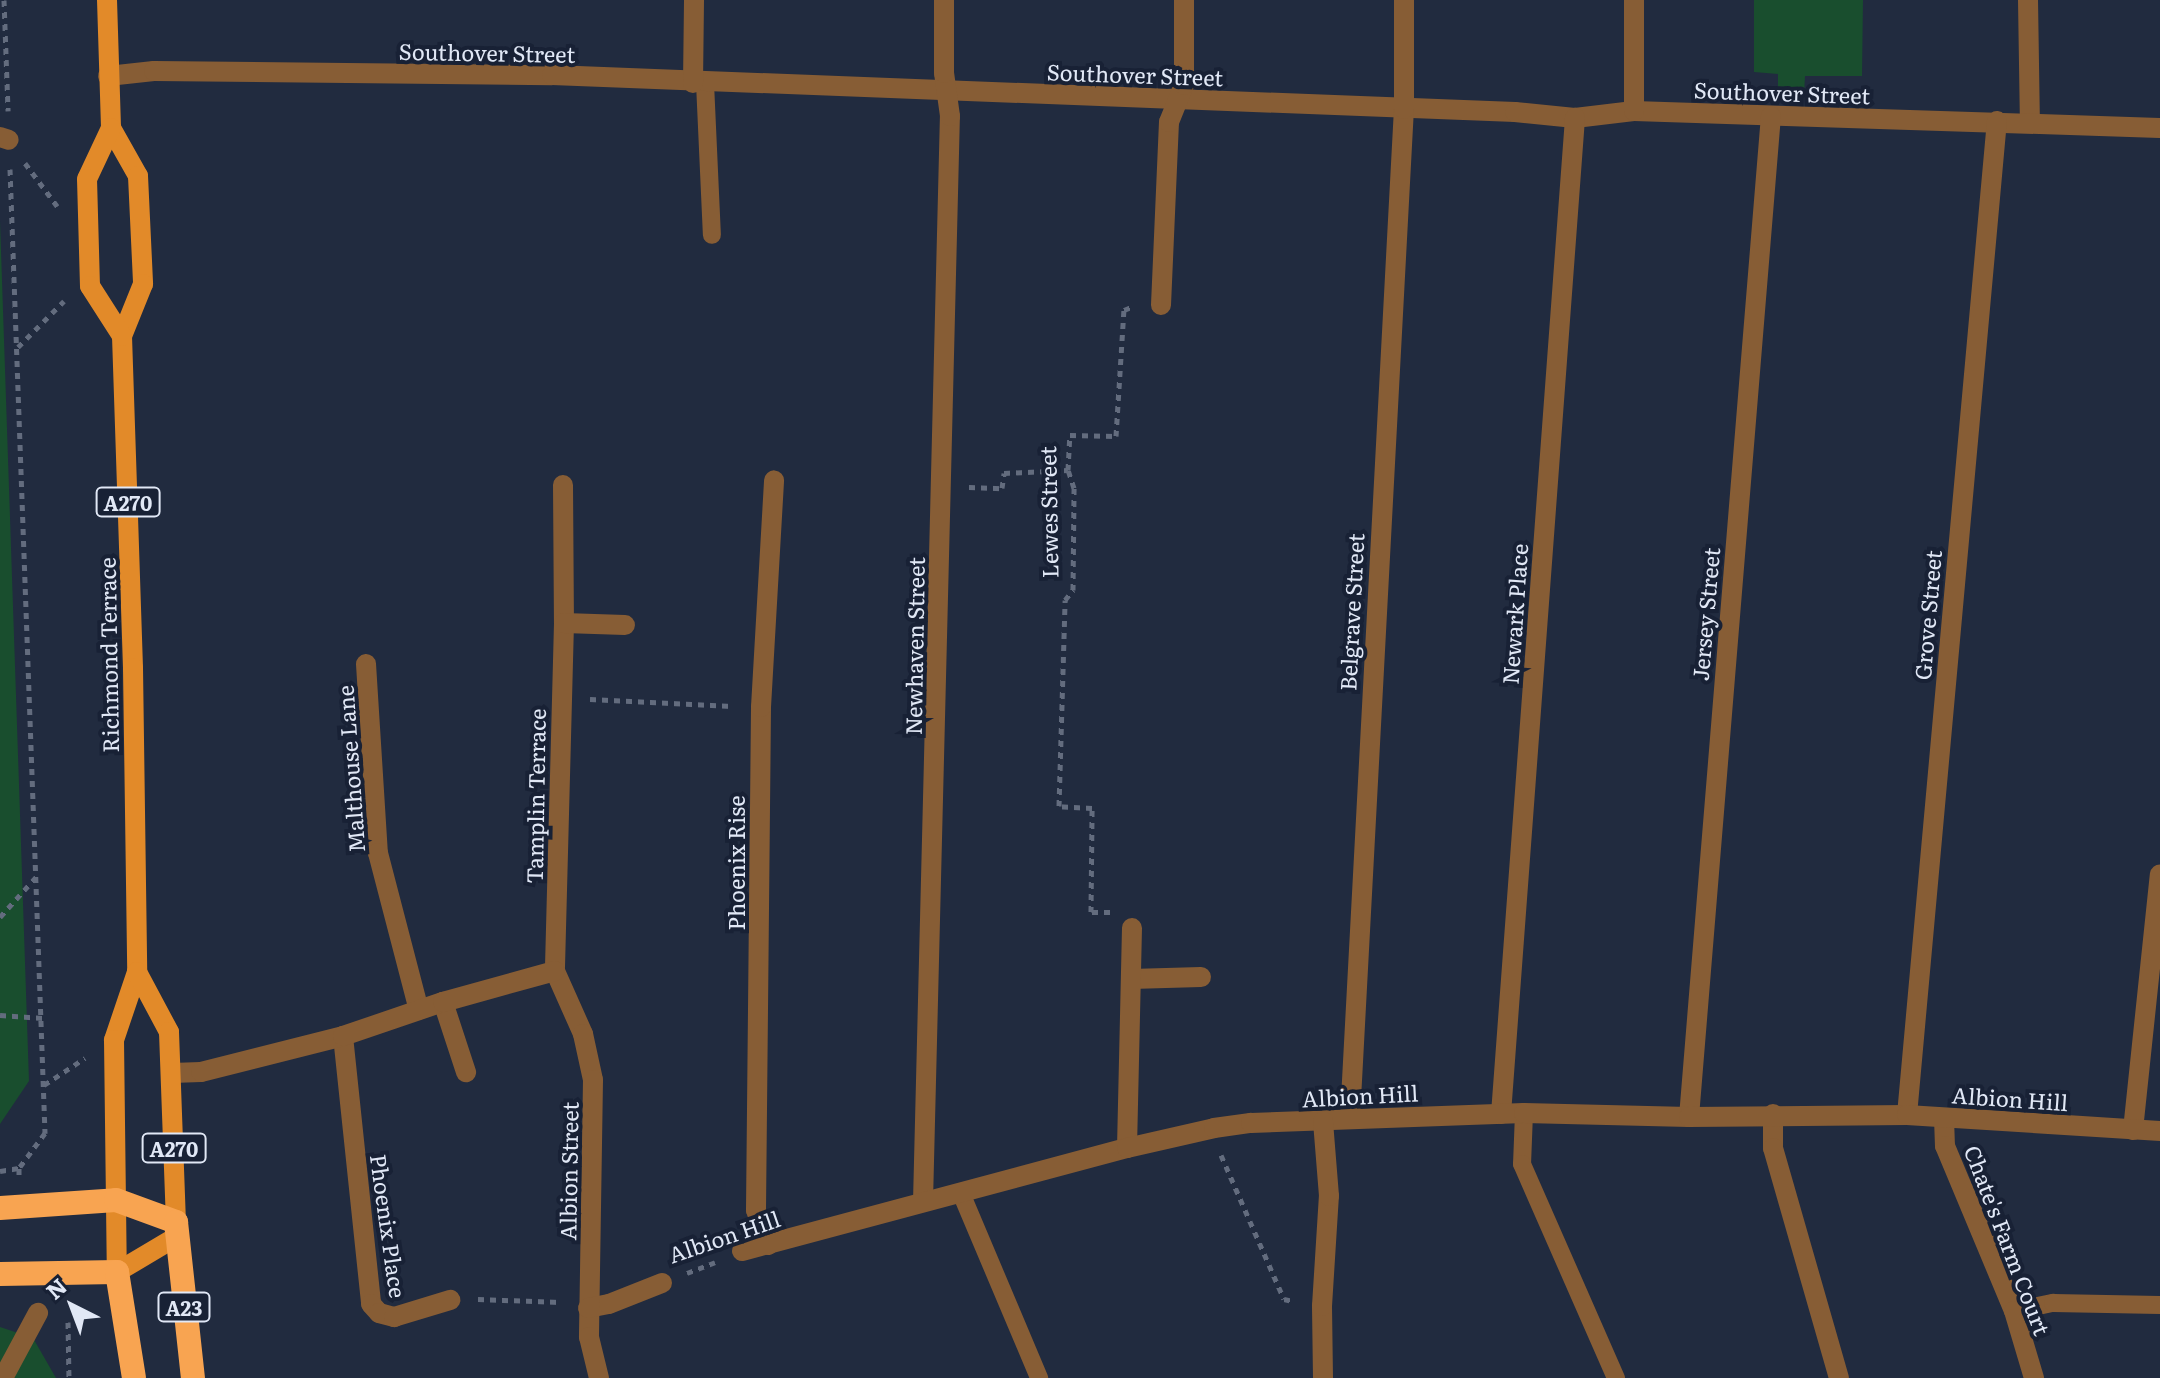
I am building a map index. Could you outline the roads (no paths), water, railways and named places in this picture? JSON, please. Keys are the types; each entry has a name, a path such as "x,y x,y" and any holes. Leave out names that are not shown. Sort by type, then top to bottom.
{"highway":[{"path":"0,1208 116,1200 176,1230"},
{"name":"A23","path":"176,1230 193,1378"},
{"path":"0,1274 117,1272"},
{"name":"A23","path":"117,1272 134,1378"}],"main road":[{"name":"Richmond Terrace","path":"107,0 111,128 138,176 143,284 122,336 133,668 137,972 114,1040 116,1200"},
{"name":"Richmond Terrace","path":"111,128 87,179 90,286 122,336"},
{"name":"Richmond Terrace","path":"137,972 169,1032 176,1230"},
{"name":"A270","path":"116,1200 117,1272"},
{"path":"117,1272 176,1230"}],"street":[{"path":"694,0 699,83"},
{"name":"Newhaven Street","path":"923,1202 950,116 944,0"},
{"path":"1161,305 1169,122 1184,85 1184,0"},
{"name":"Belgrave Street","path":"1350,1118 1404,109 1404,0"},
{"path":"1634,0 1634,111"},
{"path":"2028,0 2030,122"},
{"name":"Southover Street","path":"108,76 154,71 552,75 1575,118 1634,111 2160,128"},
{"name":"Jersey Street","path":"1689,1117 1771,116"},
{"name":"Newark Place","path":"1501,1114 1575,118"},
{"name":"Grove Street","path":"1907,1115 1997,121"},
{"name":"Phoenix Rise","path":"768,1245 756,1210 761,707 774,480"},
{"name":"Tamplin Terrace","path":"555,971 564,623 563,485"},
{"path":"564,623 625,625"},
{"name":"Malthouse Lane","path":"366,664 378,853 419,1010"},
{"path":"2133,1130 2160,874"},
{"path":"1127,1148 1132,928"},
{"path":"172,1073 201,1072 343,1036 443,1002 555,971"},
{"name":"Albion Street","path":"555,971 583,1034 593,1080 588,1308 593,1364 599,1378"},
{"path":"1131,979 1201,977"},
{"path":"443,1002 466,1072"},
{"name":"Phoenix Place","path":"343,1036 371,1304 383,1316 394,1317 450,1300"},
{"name":"Albion Hill","path":"742,1251 1127,1148 1214,1128 1350,1118 1524,1113 1689,1117 1907,1115 2160,1131"},
{"path":"1773,1114 1773,1148 1839,1378"},
{"name":"Chate's Farm Court","path":"1944,1118 1945,1146 2014,1311 2034,1378"},
{"path":"1323,1121 1329,1196 1322,1306 1323,1378"},
{"name":"Albion Hill","path":"588,1308 609,1304 662,1283"},
{"path":"3,1378 38,1313"}],"lane":[{"path":"699,83 712,235"},
{"path":"1524,1113 1522,1164 1616,1378"},
{"path":"961,1193 1039,1378"},
{"path":"2014,1311 2053,1303 2160,1305"}]}
